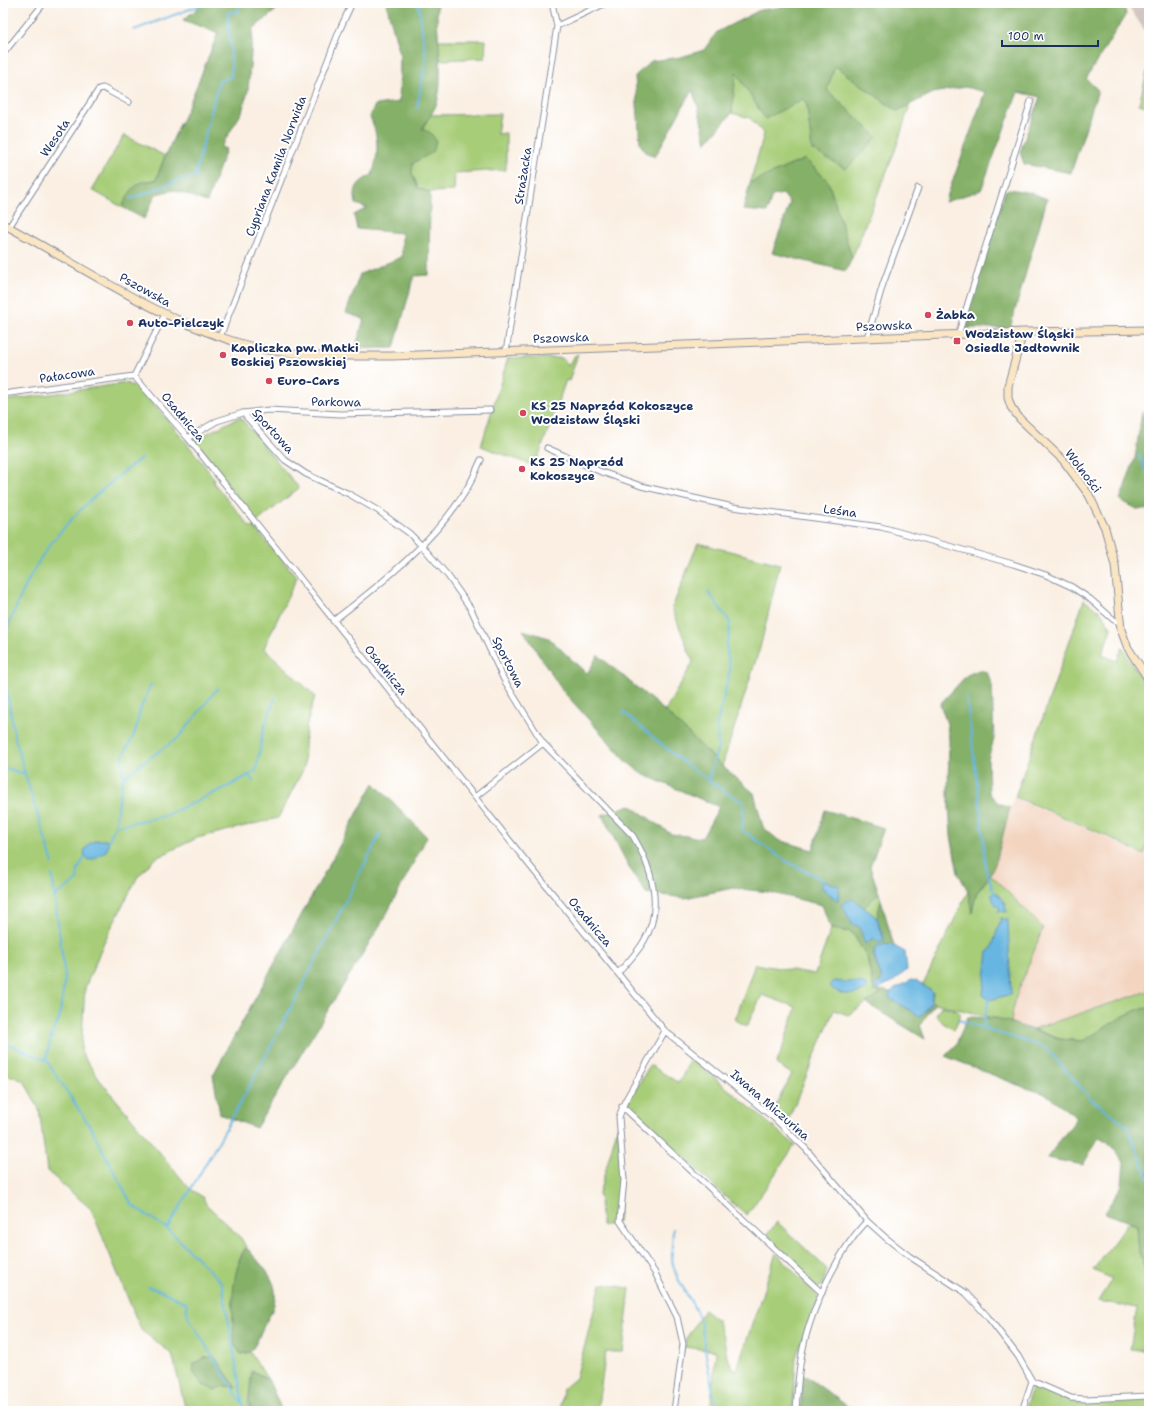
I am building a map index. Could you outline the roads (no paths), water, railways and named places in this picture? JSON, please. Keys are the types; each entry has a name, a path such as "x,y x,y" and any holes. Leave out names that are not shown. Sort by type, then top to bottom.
{"main road":[{"name":"Pszowska","path":"6,225 182,323 220,337 251,346 310,355 392,356 1023,332 1149,330"},
{"name":"Wolności","path":"1023,332 1008,386 1008,398 1011,407 1020,420 1063,460 1089,495 1105,528 1115,565 1119,622 1128,648 1149,680"}],"street":[{"path":"3,54 44,3"},
{"name":"Cypriana Kamila Norwida","path":"220,337 340,29 352,3"},
{"name":"Strażacka","path":"506,352 557,26 552,3"},
{"path":"557,26 606,3"},
{"name":"Wesoła","path":"6,225 99,89 103,88 129,102"},
{"path":"958,335 1031,101"},
{"path":"867,338 883,284 918,188"},
{"path":"134,376 165,314"},
{"name":"Pałacowa","path":"3,394 134,376"},
{"name":"Osadnicza","path":"134,376 188,438 475,798 619,972 665,1031"},
{"name":"Parkowa","path":"188,438 217,421 243,413 269,410 340,414 490,410"},
{"name":"Sportowa","path":"243,413 285,460 306,474 349,494 377,510 409,533 422,546 448,576 471,609 504,680 543,743 633,836 643,852 647,865 654,894 654,911 645,940 634,956 619,972"},
{"name":"Leśna","path":"548,448 599,471 641,486 733,507 881,527 1013,564 1046,575 1072,587 1090,599 1114,620 1119,622"},
{"path":"333,621 422,546 447,517 469,485 481,460"},
{"path":"475,798 543,743"},
{"path":"665,1031 622,1106 619,1117 624,1180 620,1221 655,1273 678,1317 683,1344 674,1411"},
{"name":"Iwana Miczurina","path":"665,1031 774,1118 806,1149 868,1221 909,1256 966,1293 987,1316 1018,1356 1032,1381"},
{"path":"622,1106 822,1293"},
{"path":"796,1411 801,1359 822,1293 849,1245 868,1221"},
{"path":"1022,1411 1032,1381 1071,1398 1086,1399 1149,1396"}],"water":[{"path":"96,840 109,840 107,850 94,859 88,860 85,857 84,851 89,844"},
{"path":"823,880 839,886 838,901 825,891 825,889 821,888"},
{"path":"996,892 1004,902 1007,912 998,911 1000,908 995,904 991,894"},
{"path":"853,899 877,918 884,940 879,943 873,938 865,944 859,926 853,925 841,904"},
{"path":"1001,918 1008,920 1011,994 990,1000 983,995 988,952 992,947"},
{"path":"885,944 894,946 905,952 907,970 894,981 877,989 875,986 882,980 875,960 874,951 875,947"},
{"path":"911,980 917,981 933,992 929,1006 920,1016 889,998 890,992"},
{"path":"833,981 865,983 867,989 862,992 852,994 838,992 829,986"}],"waterway":[{"path":"134,30 206,3"},
{"path":"131,199 182,179 197,177 195,175 219,81 231,77 228,12 238,12 240,3"},
{"path":"417,108 426,58 418,3"},
{"path":"1138,454 1149,477"},
{"path":"3,637 32,573 54,540 80,510 141,458"},
{"path":"708,592 730,622 729,636 726,645 730,670 717,724 718,747 708,780"},
{"path":"3,666 14,734 25,774"},
{"path":"123,777 122,758 135,733 140,710 151,684"},
{"path":"115,825 123,777 179,737 218,688"},
{"path":"966,695 980,806 986,869 994,893"},
{"path":"109,840 115,826 164,816 227,787 256,771 263,731 275,698"},
{"path":"623,712 697,772 744,803 742,830 786,861 823,880"},
{"path":"3,767 25,774 53,864"},
{"path":"249,775 253,781"},
{"path":"167,1228 251,1083 380,834"},
{"path":"54,897 77,880 78,869 85,857"},
{"path":"46,1060 52,1033 59,1020 65,978 52,875"},
{"path":"985,1028 984,1021 989,999"},
{"path":"959,1020 1046,1048 1090,1098 1127,1126 1149,1179"},
{"path":"3,1032 8,1044 46,1060 91,1128 132,1205 169,1230 222,1283 244,1411"},
{"path":"673,1229 673,1266 698,1315 701,1324 717,1411"},
{"path":"148,1287 162,1291 186,1303 188,1317 242,1403"}],"place":[{"name":"Żabka","path":"928,315"},
{"name":"Auto-Pielczyk","path":"130,323"},
{"name":"Wodzisław Śląski Osiedle Jedłownik","path":"957,341"},
{"name":"Kapliczka pw. Matki Boskiej Pszowskiej","path":"223,355"},
{"name":"Euro-Cars","path":"269,381"},
{"name":"KS 25 Naprzód Kokoszyce Wodzisław Śląski","path":"523,413"},
{"name":"KS 25 Naprzód Kokoszyce","path":"522,469"}]}
